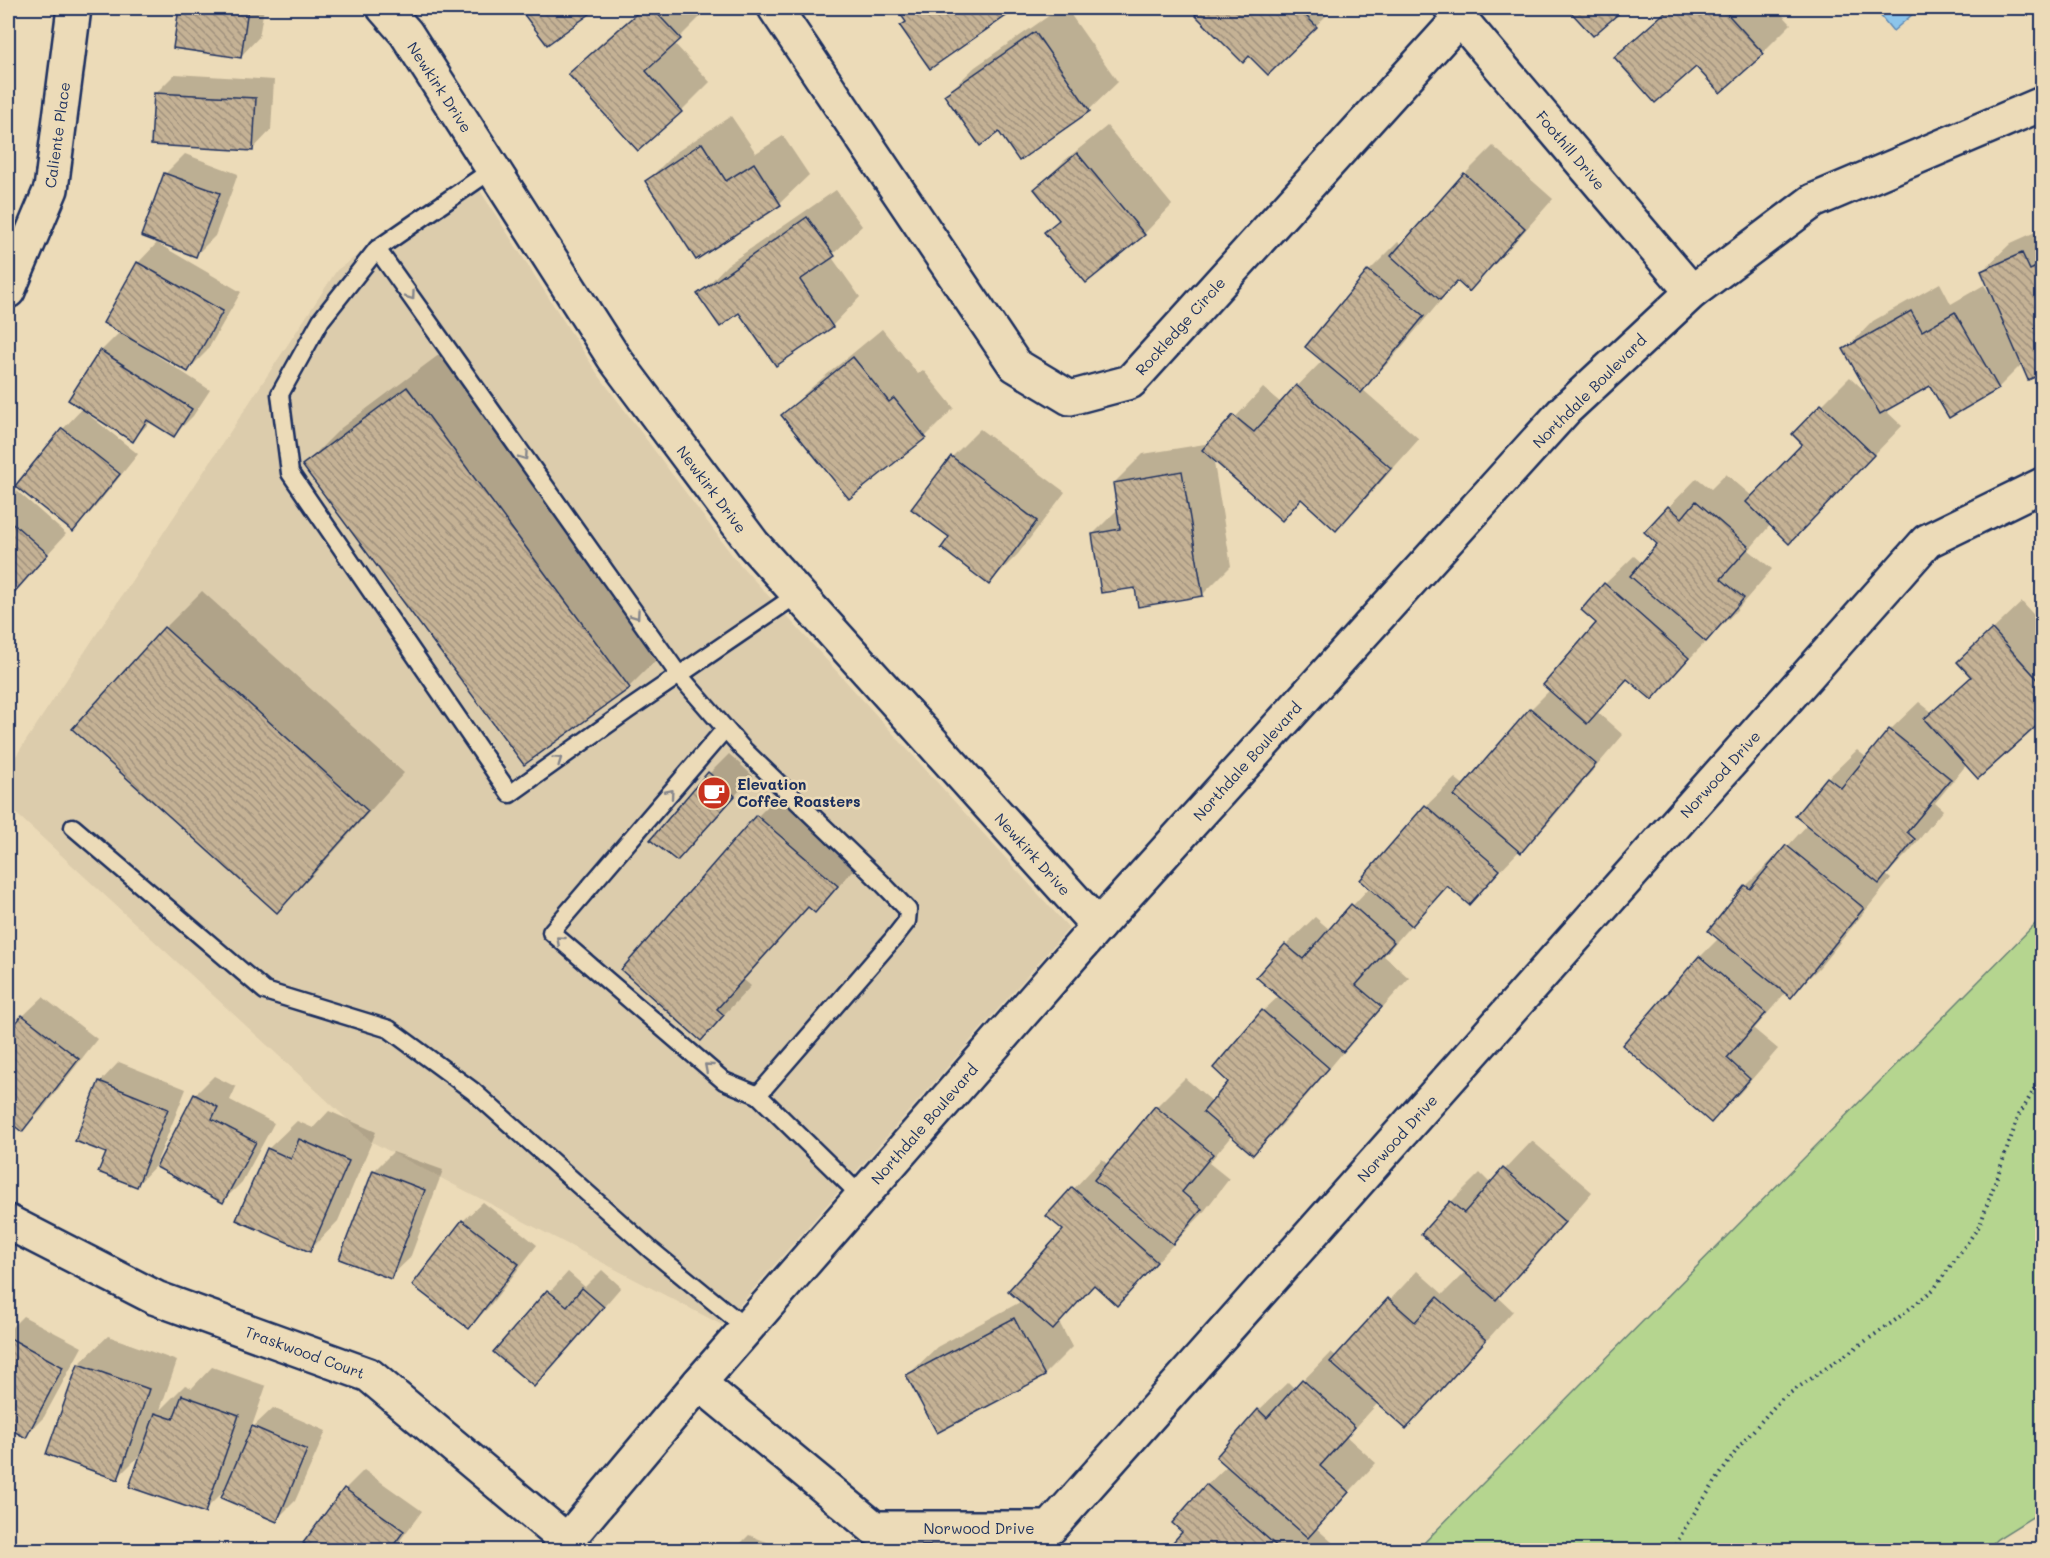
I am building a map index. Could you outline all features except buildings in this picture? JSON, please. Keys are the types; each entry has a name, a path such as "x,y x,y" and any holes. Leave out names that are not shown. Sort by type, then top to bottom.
{"street":[{"name":"Caliente Place","path":"8,291 51,189 74,8"},
{"name":"Newkirk Drive","path":"384,8 406,33 614,358 753,544 1098,926"},
{"name":"Rockledge Circle","path":"775,8 1015,365 1070,398 1130,382 1456,13"},
{"name":"Foothill Drive","path":"1456,13 1692,292"},
{"name":"Northdale Boulevard","path":"563,1546 746,1328 1098,926 1566,409 1692,292 1813,201 2043,104"},
{"name":"Norwood Drive","path":"699,1383 874,1528 1050,1528 1928,541 2043,484"},
{"name":"Traskwood Court","path":"8,1222 156,1298 369,1375 563,1546"}],"lane":[{"path":"493,170 377,249 321,320 280,394 290,473 510,794 798,594"},
{"path":"377,249 679,675 743,749 908,910 907,921 893,939 758,1095"},
{"path":"725,729 551,932 724,1081 758,1095 861,1196"},
{"path":"73,826 265,991 389,1029 473,1091 651,1250 746,1328"}],"path":[{"path":"1673,1551 1687,1524 1738,1448 1780,1400 1893,1322 1934,1289 1980,1225 2019,1115 2043,1077"}],"shaded area":[{"path":"470,175 597,373 735,559 1069,928 722,1325 372,1142 8,806 8,768 337,270"}],"green space":[{"path":"2042,917 2042,1511 1997,1539 1986,1550 1417,1550"}],"water":[{"path":"1874,8 1920,8 1893,31"}],"place":[{"name":"Elevation Coffee Roasters","path":"714,793"}]}
